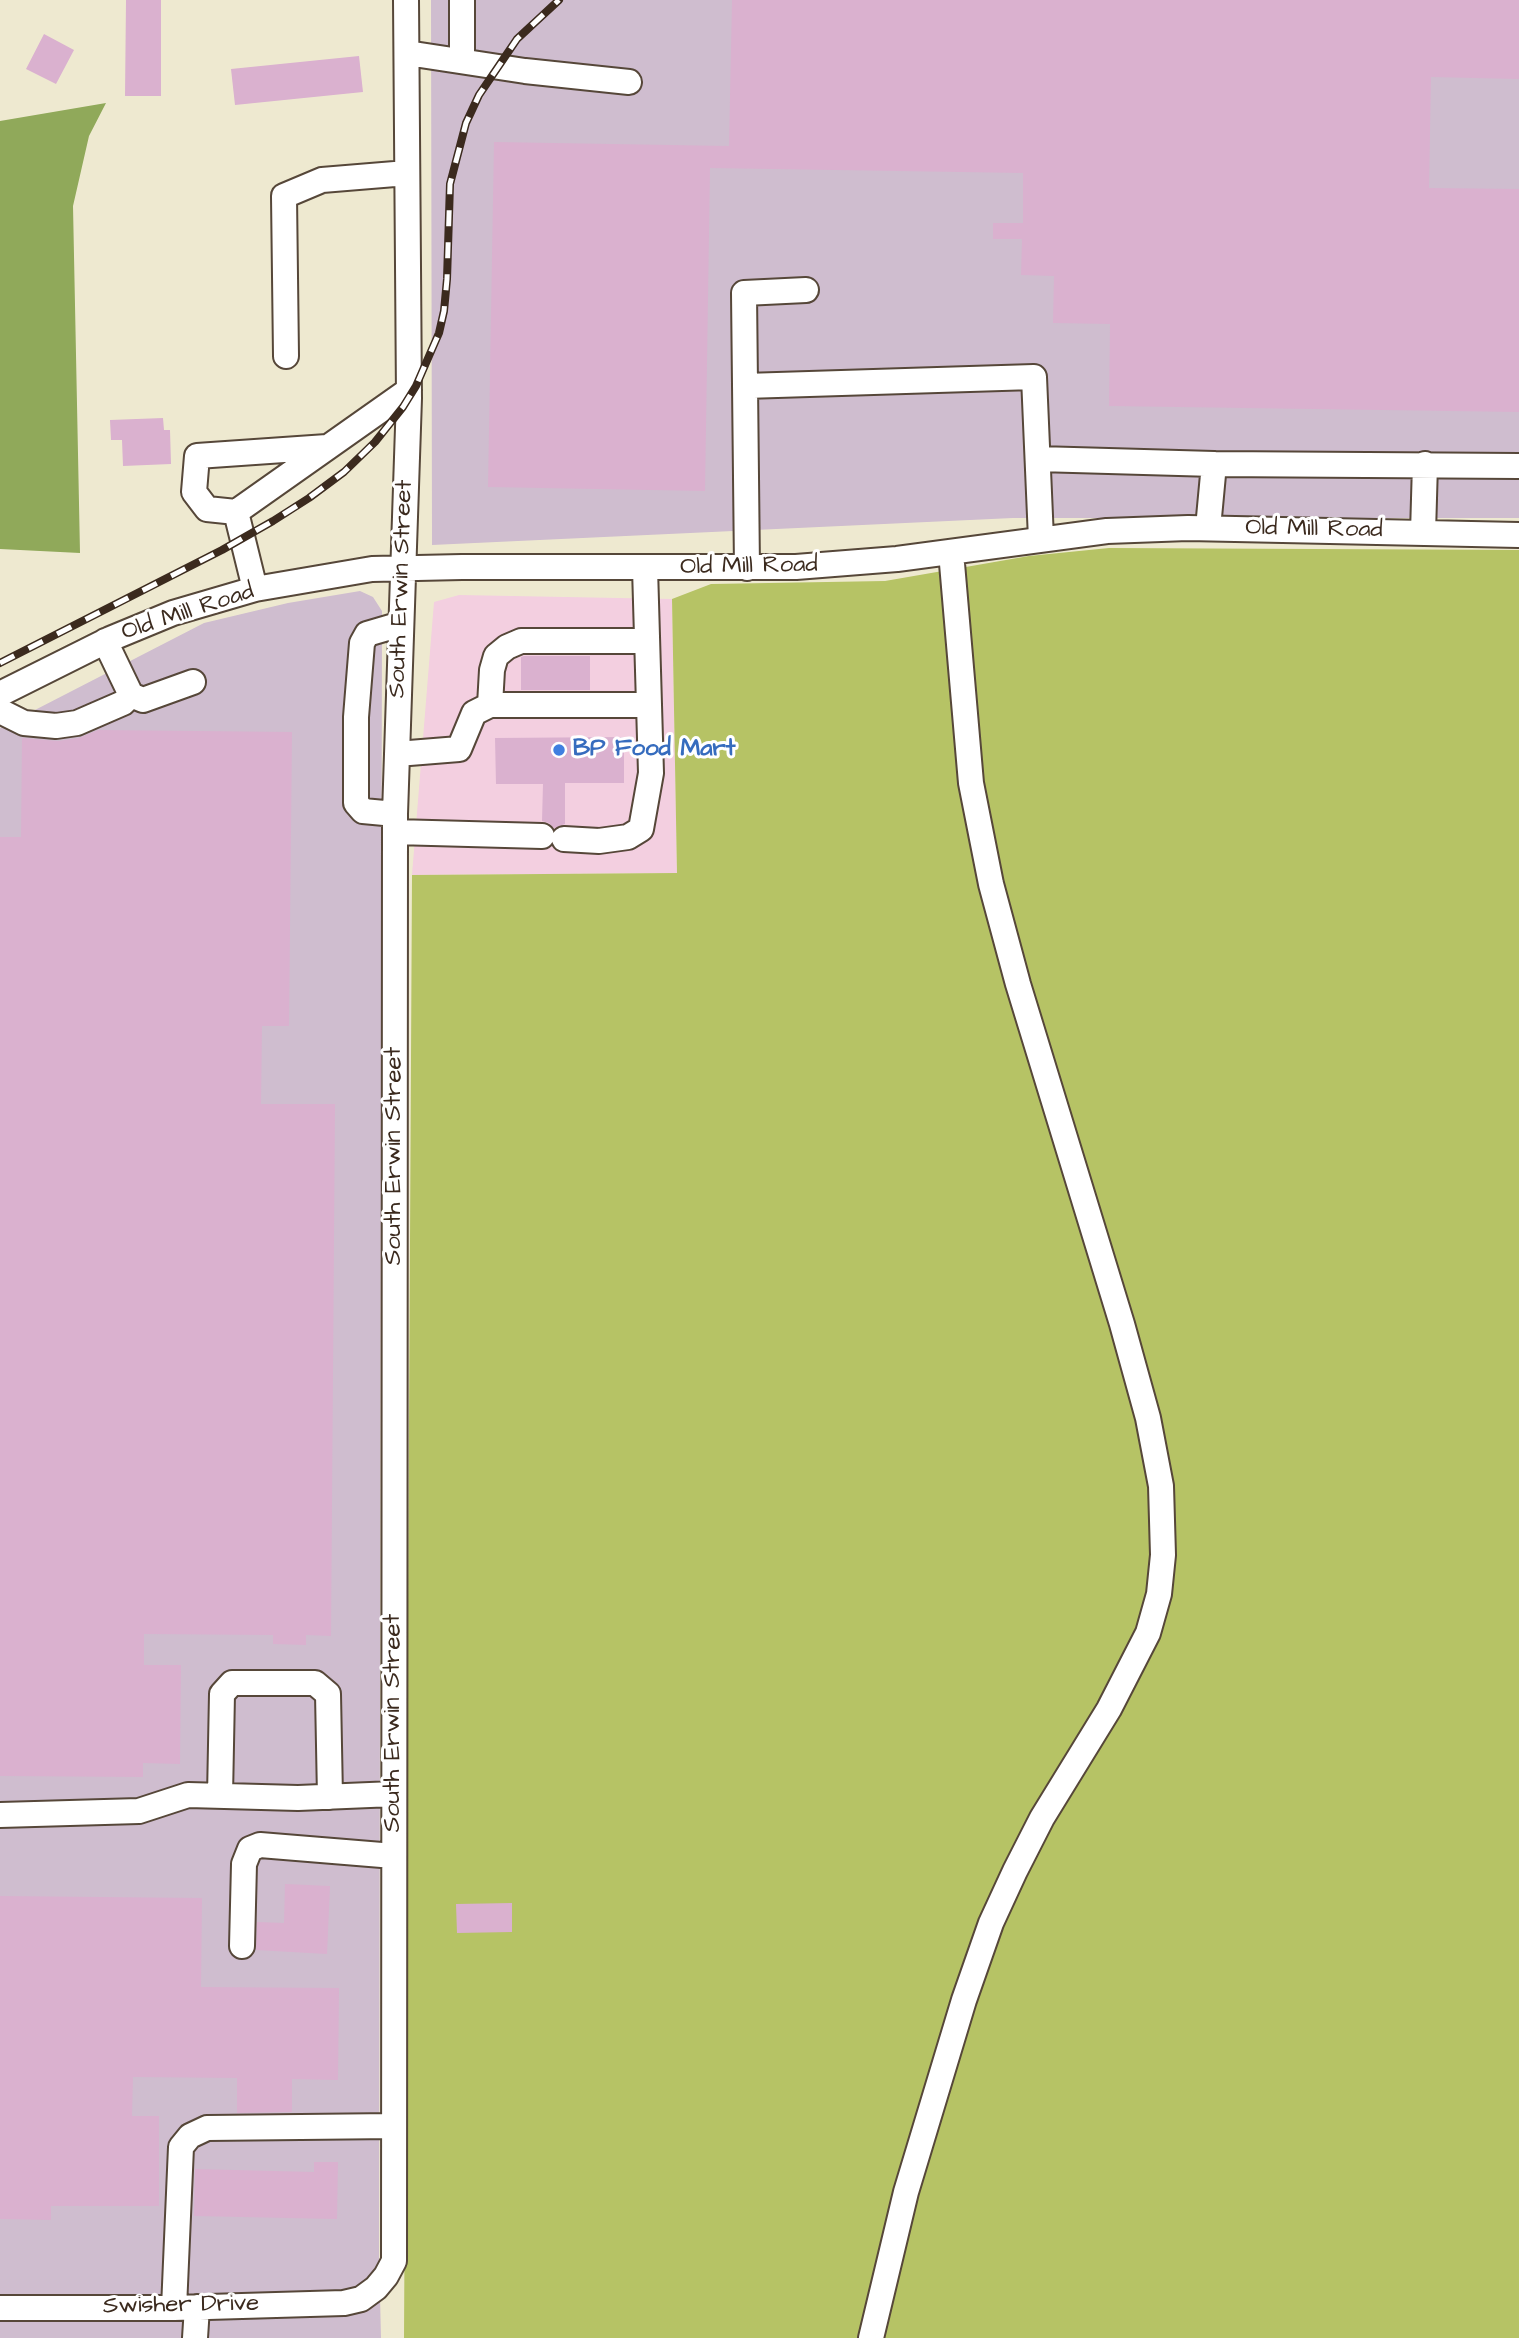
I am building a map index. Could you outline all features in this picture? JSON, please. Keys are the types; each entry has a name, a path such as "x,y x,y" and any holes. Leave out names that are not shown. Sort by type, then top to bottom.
{"street":[{"name":"South Erwin Street","path":"361,2299 376,2288 394,2261 395,823 409,390 406,0"},
{"path":"462,0 462,61"},
{"path":"407,53 629,82"},
{"path":"286,356 284,196 322,180 407,173"},
{"path":"747,568 744,293 806,289"},
{"path":"745,386 1034,377 1041,539"},
{"path":"329,447 197,456 194,492 207,509 236,512 329,447 409,390"},
{"path":"1038,460 1519,466"},
{"path":"1208,528 1214,464"},
{"path":"1423,533 1425,464"},
{"path":"236,512 255,589"},
{"name":"Old Mill Road","path":"0,694 105,641 173,613 255,589 343,573 402,568 747,568 848,564 1107,531 1208,528 1519,535"},
{"path":"871,2338 906,2192 964,2000 991,1923 1042,1818 1109,1709 1147,1633 1159,1594 1163,1555 1161,1486 1148,1418 990,884 971,783 951,552"},
{"path":"401,624 367,634 362,643 356,717 356,803 363,811 395,823 599,841 628,837 641,829 651,773 645,568"},
{"path":"490,705 492,670 496,656 521,641 647,640"},
{"path":"105,641 131,695 144,700 193,682"},
{"path":"0,711 24,723 56,726 77,723 113,709 131,695"},
{"path":"397,754 459,749 474,713 490,705 649,705"},
{"path":"220,1796 222,1694 232,1683 315,1683 328,1694 330,1797"},
{"path":"0,1815 139,1811 188,1795 330,1797 394,1794"},
{"path":"242,1946 244,1864 250,1849 260,1845 394,1856"},
{"path":"195,2338 186,2307 181,2147 190,2136 207,2128 394,2126"},
{"name":"Swisher Drive","path":"0,2308 186,2307 344,2303 361,2299"}],"shaded area":[{"path":"431,0 1519,0 1519,518 1013,518 432,545"},
{"path":"360,591 373,597 382,611 381,2338 0,2338 0,728 204,623 288,603"},
{"path":"459,595 672,599 677,873 412,875 434,602"}],"green space":[{"path":"106,103 89,136 73,206 80,553 0,549 0,121"},
{"path":"1109,548 1519,550 1519,2338 404,2338 412,875 677,873 672,599 711,584 885,581 1029,556"}],"building":[{"path":"126,0 161,0 161,96 125,96"},
{"path":"732,0 1519,0 1519,79 1431,77 1429,188 1519,189 1519,412 1109,406 1110,324 1053,323 1054,276 1021,275 1022,239 993,239 993,223 1023,223 1023,173 710,168 705,491 488,487 494,142 729,146"},
{"path":"44,34 74,50 56,84 26,69"},
{"path":"359,56 363,92 235,105 231,69"},
{"path":"163,418 164,430 170,430 171,464 123,466 122,440 111,440 110,420"},
{"path":"590,656 590,690 521,690 521,657"},
{"path":"98,730 292,732 289,1026 262,1026 261,1104 335,1104 331,1636 306,1635 306,1645 273,1644 273,1635 144,1634 144,1665 181,1665 180,1764 143,1763 143,1777 0,1776 0,837 21,837 22,738 58,741 79,738"},
{"path":"624,737 624,783 565,783 565,824 554,828 542,821 543,784 496,784 495,738"},
{"path":"285,1884 330,1886 327,1954 256,1950 257,1922 284,1923"},
{"path":"0,1896 202,1898 201,1987 339,1988 338,2080 292,2079 292,2112 237,2113 237,2078 133,2077 132,2116 159,2116 159,2206 51,2206 51,2220 0,2219"},
{"path":"512,1903 512,1932 457,1933 456,1904"},
{"path":"314,2162 338,2162 337,2219 194,2216 195,2169 314,2172"}],"railway":[{"path":"0,663 222,550 273,521 344,472 375,442 416,386 439,333 447,279 450,184 466,123 479,95 517,39 559,0"}],"place":[{"name":"BP Food Mart","path":"559,750"}]}
